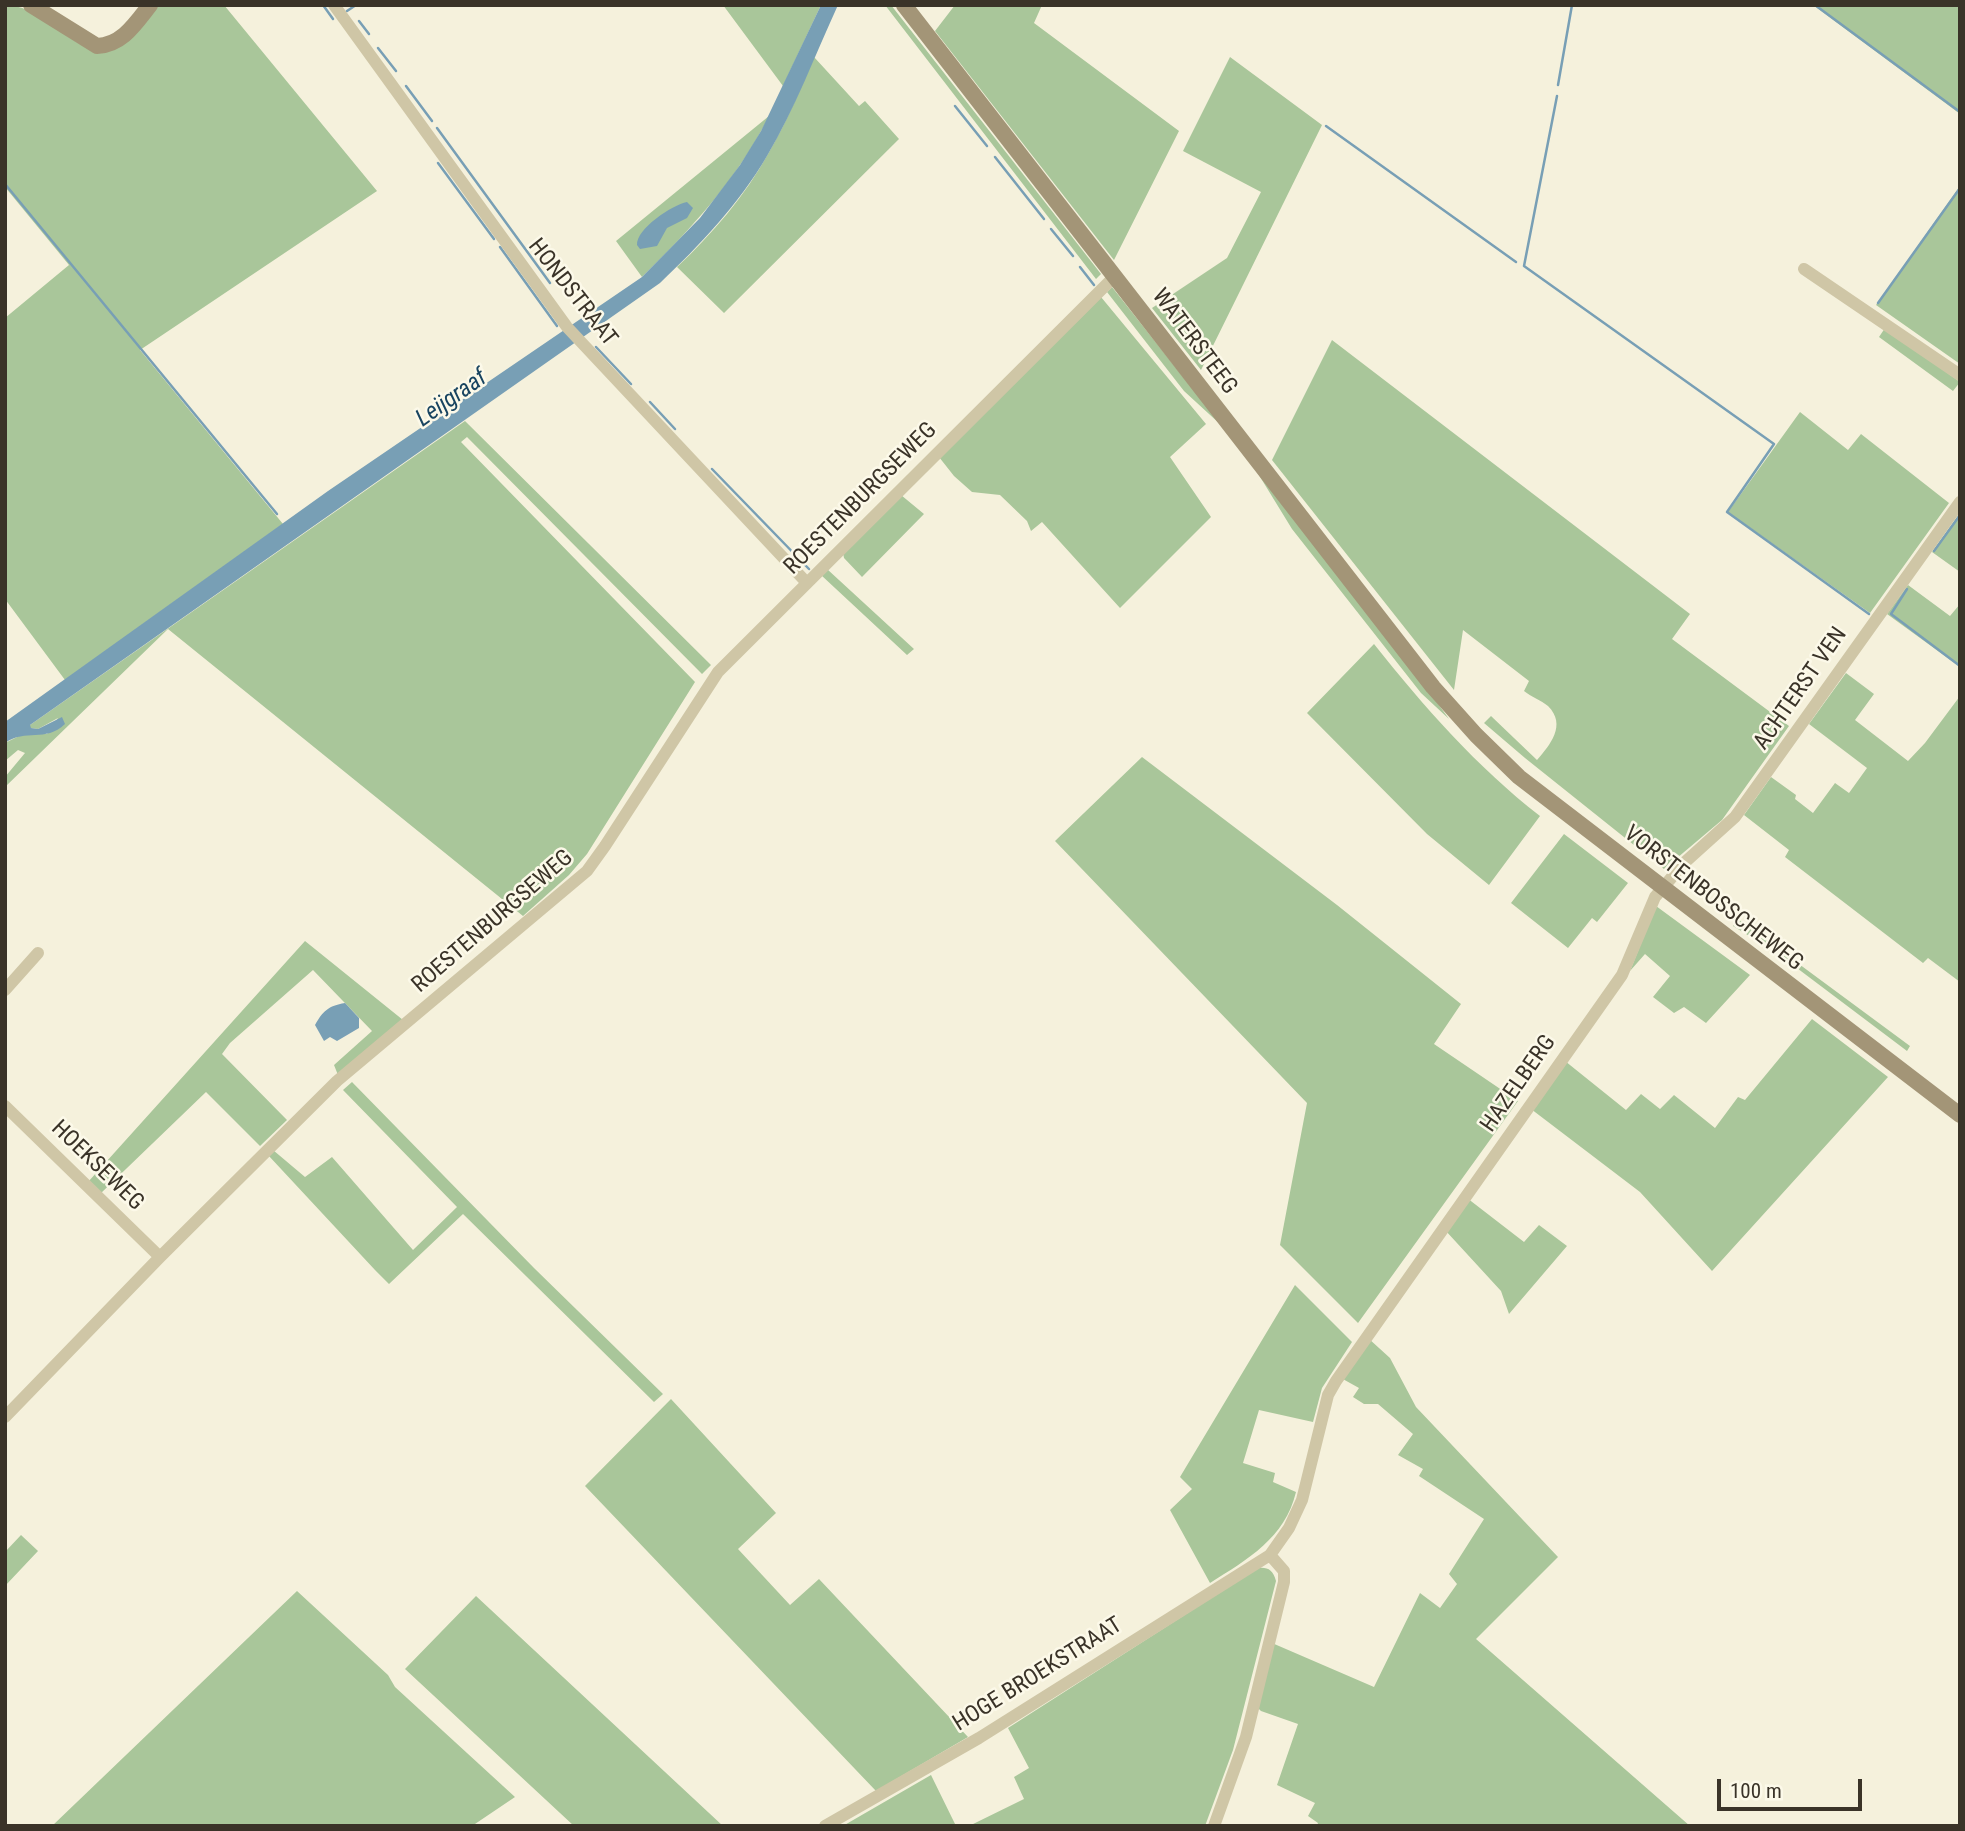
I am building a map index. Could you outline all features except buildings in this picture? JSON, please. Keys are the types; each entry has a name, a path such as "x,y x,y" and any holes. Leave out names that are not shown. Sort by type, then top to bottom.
{"street":[{"path":"31,5 97,46 107,45 123,36 150,5"},
{"name":"HONDSTRAAT","path":"334,5 567,327 807,583"},
{"name":"WATERSTEEG","path":"904,5 1449,706"},
{"path":"1804,269 1960,375"},
{"name":"ROESTENBURGSEWEG","path":"5,1417 160,1257 337,1082 587,871 606,846 718,672 1115,276"},
{"name":"ACHTERST VEN","path":"1663,888 1684,863 1735,817 1960,502"},
{"name":"VORSTENBOSSCHEWEG","path":"1449,706 1519,777 1960,1115"},
{"name":"HAZELBERG","path":"1270,1555 1289,1528 1302,1500 1328,1395 1336,1381 1622,975 1649,909 1663,888"},
{"path":"5,990 38,953"},
{"name":"HOEKSEWEG","path":"5,1106 160,1257"},
{"path":"1214,1826 1246,1737 1284,1582 1284,1571 1270,1555"},
{"name":"HOGE BROEKSTRAAT","path":"825,1826 979,1738 1270,1555"}],"green space":[{"path":"5,5 28,10 91,49 155,5 224,5 377,191 140,350 283,524 65,680 5,599 5,318 69,265 5,187"},
{"path":"723,5 821,5 783,86"},
{"path":"885,5 891,5 1101,274 1096,279"},
{"path":"955,5 1042,5 1034,23 1179,131 1114,260 935,31"},
{"path":"1813,5 1960,5 1960,114 1948,105"},
{"path":"814,57 859,106 865,101 899,139 724,313 677,267 727,214 759,170 787,118"},
{"path":"1230,57 1322,125 1201,370 1152,308 1227,258 1261,192 1183,151"},
{"path":"769,116 757,139 713,201 642,277 616,241"},
{"path":"1960,186 1960,364 1876,305"},
{"path":"1112,287 1221,425 1184,391 1107,292"},
{"path":"1101,297 1206,424 1170,457 1211,517 1120,608 1042,522 1031,531 1027,521 1000,495 972,492 954,476 939,457"},
{"path":"1885,328 1960,382 1953,391 1879,337"},
{"path":"1332,340 1690,614 1672,639 1789,726 1722,820 1664,869 1484,723 1491,716 1537,760 1554,734 1556,720 1548,706 1524,691 1529,681 1463,630 1454,690 1272,460"},
{"path":"1800,412 1848,450 1861,434 1949,503 1870,613 1728,512"},
{"path":"465,421 711,665 702,674 467,437 461,442 695,682 587,854 569,875 523,916 168,629 5,787 5,777 25,753 18,750 5,761 5,743 23,734 47,734 58,718 38,729 30,728 30,725"},
{"path":"1254,467 1449,719 1421,693 1292,529"},
{"path":"901,495 924,514 862,577 844,558 843,553"},
{"path":"1960,513 1960,572 1932,552"},
{"path":"827,569 914,649 907,655 821,575"},
{"path":"1908,585 1950,616 1960,604 1960,667 1887,614"},
{"path":"1374,644 1452,735 1540,816 1489,885 1427,834 1307,713"},
{"path":"1846,673 1874,694 1855,720 1908,761 1960,696 1960,982 1928,958 1923,963 1785,857 1789,850 1744,815 1771,777 1796,795 1795,799 1813,813 1835,783 1849,793 1867,768 1809,724"},
{"path":"1142,757 1337,905 1461,1004 1434,1044 1518,1101 1358,1323 1280,1245 1307,1103 1055,841"},
{"path":"1564,834 1628,883 1597,922 1592,918 1568,948 1511,903"},
{"path":"1656,906 1750,975 1706,1023 1684,1007 1674,1013 1653,997 1670,976 1645,954 1630,971"},
{"path":"1738,919 1910,1046 1907,1051 1777,953 1733,926"},
{"path":"305,941 403,1020 338,1075 334,1065 372,1031 313,970 230,1043 222,1054 287,1120 260,1146 206,1092 100,1194 88,1182"},
{"path":"1812,1019 1888,1077 1712,1271 1640,1192 1531,1109 1565,1061 1626,1110 1641,1094 1660,1109 1674,1095 1715,1128 1738,1097 1745,1100"},
{"path":"352,1082 534,1268 663,1394 654,1402 463,1214 389,1284 375,1270 268,1155 273,1150 305,1177 332,1157 413,1250 457,1207 343,1090"},
{"path":"1467,1198 1524,1242 1539,1225 1567,1246 1509,1314 1501,1291 1445,1230"},
{"path":"1295,1285 1352,1342 1322,1388 1313,1422 1259,1410 1243,1463 1275,1473 1273,1482 1296,1492 1291,1508 1274,1535 1251,1556 1210,1583 1170,1510 1192,1489 1180,1477"},
{"path":"1368,1338 1390,1358 1416,1407 1558,1557 1476,1639 1690,1826 1317,1826 1318,1823 1308,1816 1315,1803 1277,1785 1298,1724 1261,1711 1256,1706 1272,1643 1374,1687 1420,1593 1440,1608 1457,1584 1449,1574 1484,1519 1419,1476 1423,1469 1398,1455 1413,1434 1378,1404 1364,1404 1353,1397 1359,1388 1341,1378"},
{"path":"671,1399 776,1513 738,1549 790,1605 819,1579 968,1737 876,1791 585,1486"},
{"path":"21,1535 38,1551 5,1586 5,1552"},
{"path":"1258,1568 1270,1570 1276,1581 1233,1750 1205,1826 969,1826 1024,1799 1014,1777 1029,1768 1008,1728"},
{"path":"297,1591 388,1675 395,1687 515,1797 472,1826 52,1826"},
{"path":"476,1596 723,1826 574,1826 405,1669"},
{"path":"931,1775 956,1826 843,1826 848,1823"}],"water":[{"path":"821,5 838,5 796,101 767,156 718,223 660,283 30,725 31,728 38,729 62,717 65,724 58,730 20,736 5,743 5,722 328,491 642,277 700,218 740,165 761,131"},
{"path":"687,202 693,208 687,218 667,228 657,246 640,249 637,245 638,239 648,225 664,213"},
{"path":"345,1003 359,1018 359,1028 337,1041 330,1037 324,1041 315,1025 327,1010"}],"waterway":[{"path":"323,5 333,19"},
{"path":"347,11 356,5"},
{"path":"1558,85 1572,5"},
{"path":"1815,5 1960,112"},
{"path":"359,21 369,34"},
{"path":"378,48 396,71"},
{"path":"406,86 432,121"},
{"path":"1557,96 1524,266 1774,444 1727,512 1869,614"},
{"path":"955,106 987,146"},
{"path":"1326,126 1516,262"},
{"path":"437,128 550,283"},
{"path":"995,157 1044,219"},
{"path":"438,163 494,239"},
{"path":"5,184 277,514"},
{"path":"1878,303 1960,188"},
{"path":"1051,229 1073,256"},
{"path":"500,247 557,326"},
{"path":"1080,267 1094,285"},
{"path":"596,347 631,384"},
{"path":"650,402 675,429"},
{"path":"712,469 809,569"},
{"path":"1934,551 1960,515"},
{"path":"1907,589 1891,614 1960,666"}],"water label":[{"name":"Leijgraaf","path":"452,399"}]}
